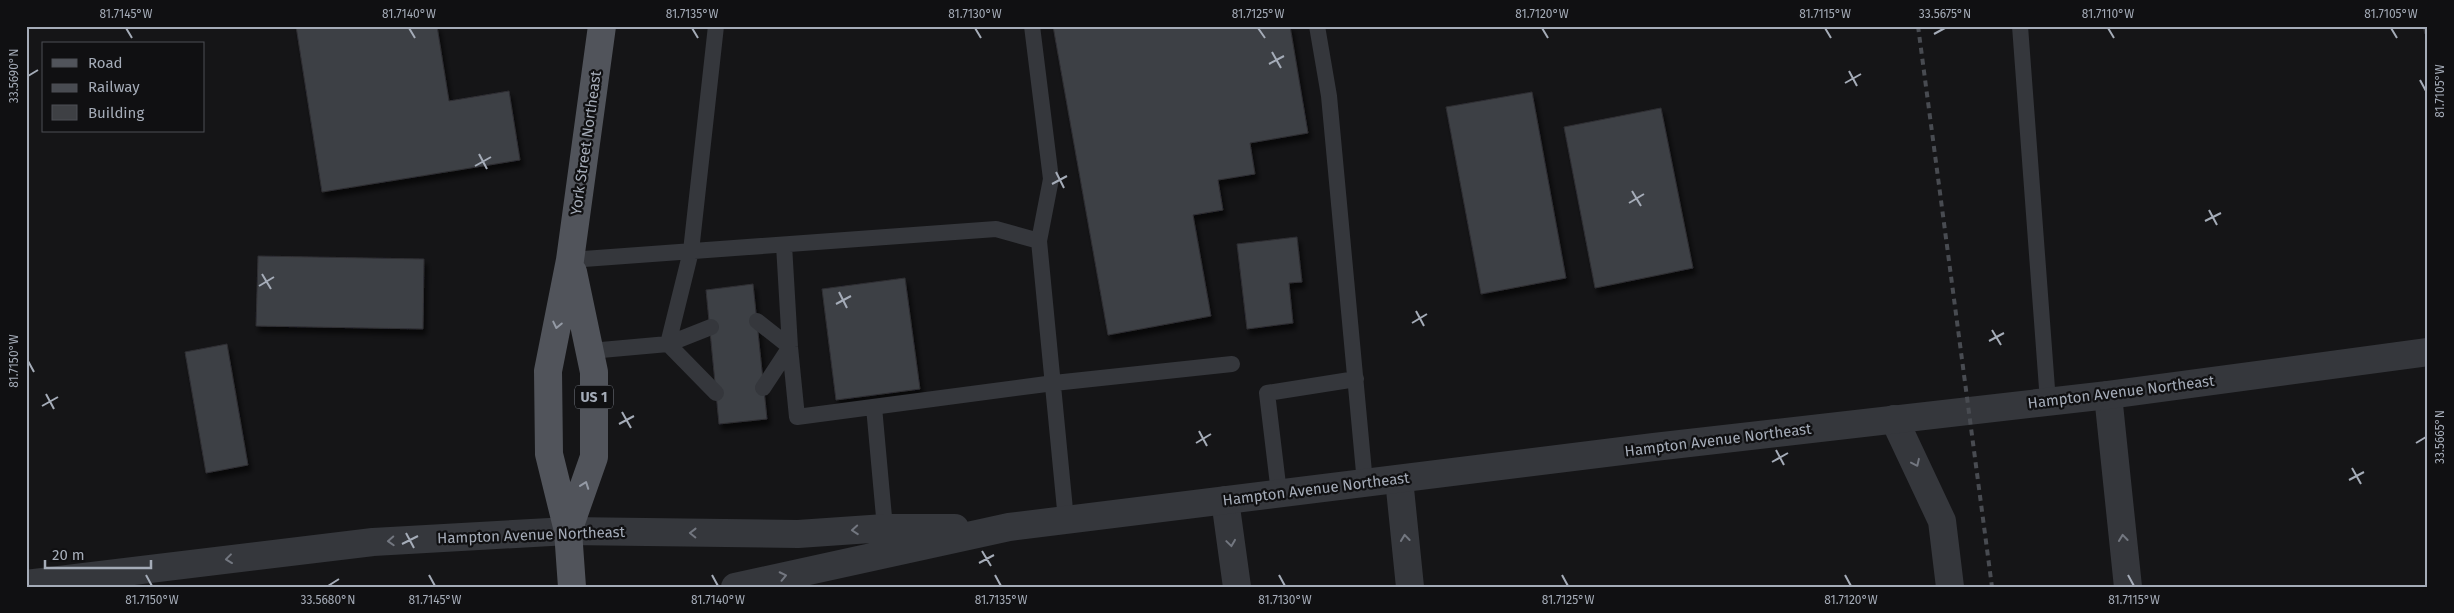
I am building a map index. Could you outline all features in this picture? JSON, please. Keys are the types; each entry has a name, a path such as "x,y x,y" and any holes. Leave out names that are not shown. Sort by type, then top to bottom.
{"main road":[{"name":"York Street Northeast","path":"572,587 568,531 549,454 548,371 570,260 602,26"},
{"name":"York Street Northeast","path":"568,531 594,457 594,372 570,260"}],"street":[{"name":"Hampton Avenue Northeast","path":"735,587 1009,528 1066,520 1894,419 2108,395 2428,352"},
{"path":"2108,395 2128,587"},
{"path":"1894,419 1942,521 1950,587"},
{"path":"1399,479 1410,587"},
{"path":"1225,500 1237,587"},
{"name":"Hampton Avenue Northeast","path":"26,584 373,542 568,531 798,534 885,528 1009,528"}],"lane":[{"path":"668,344 690,251 716,26"},
{"path":"1032,26 1052,179 1040,241 1066,520"},
{"path":"1317,26 1329,96 1365,483"},
{"path":"2020,26 2048,402"},
{"path":"570,260 996,229 1040,241"},
{"path":"784,245 790,347 797,418 1054,383 1232,364"},
{"path":"757,321 790,347"},
{"path":"590,350 668,344 711,327"},
{"path":"668,344 716,393"},
{"path":"764,388 790,347"},
{"path":"1279,493 1267,393 1356,379"},
{"path":"874,408 885,528"}],"building":[{"path":"296,26 437,26 449,101 509,91 520,160 322,192"},
{"path":"1053,26 1290,26 1308,133 1250,143 1255,174 1218,180 1223,210 1193,215 1211,316 1108,335"},
{"path":"2423,26 2428,26 2428,34 2425,34"},
{"path":"1532,92 1566,278 1481,294 1446,107"},
{"path":"1661,108 1693,268 1595,288 1564,127"},
{"path":"1297,237 1302,282 1289,283 1293,323 1247,329 1237,244"},
{"path":"258,256 424,259 423,329 256,326"},
{"path":"905,278 920,389 836,400 822,289"},
{"path":"753,284 767,419 719,424 706,290"},
{"path":"227,344 248,465 206,473 185,352"}],"railway":[{"path":"1918,26 1992,587"}]}
